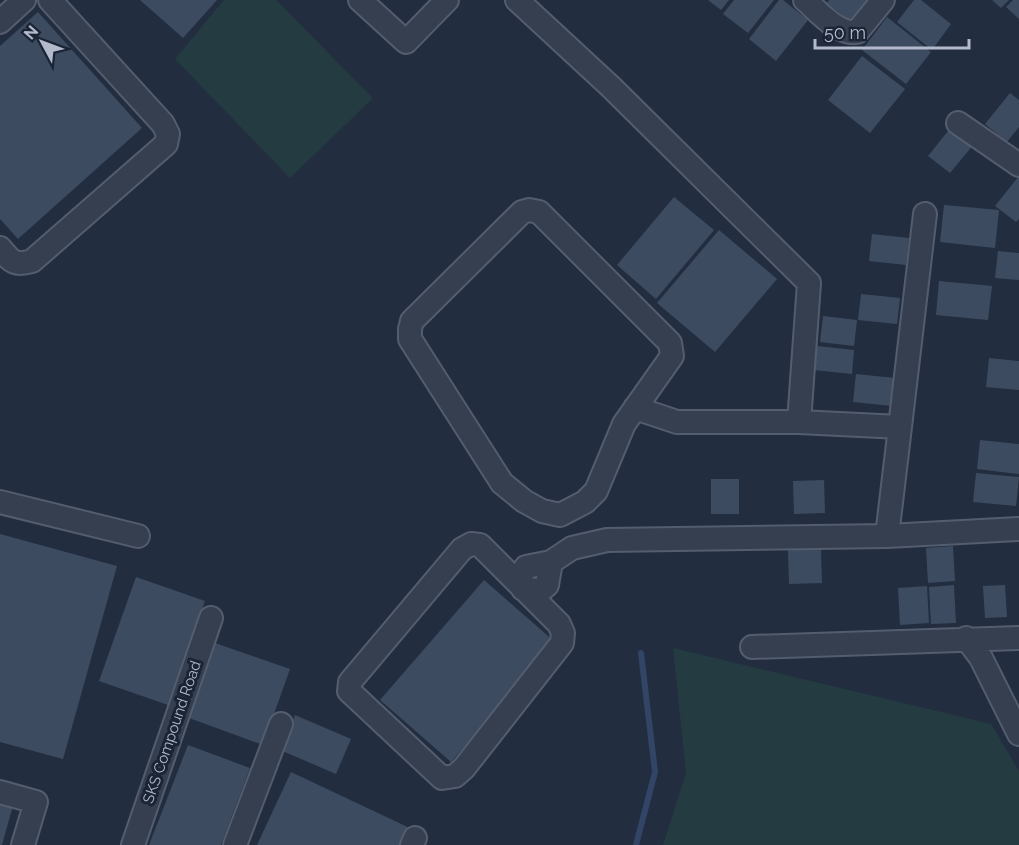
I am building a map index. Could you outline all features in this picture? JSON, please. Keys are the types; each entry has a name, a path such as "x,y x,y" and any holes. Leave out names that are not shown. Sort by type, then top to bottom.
{"street":[{"path":"0,22 24,0"},
{"path":"0,248 11,261 21,264 32,261 166,144 168,134 163,124 50,0"},
{"path":"360,0 406,42 447,0"},
{"path":"517,0 611,87 808,283 799,422"},
{"path":"804,0 839,28 849,33 857,32 883,0"},
{"path":"958,123 1019,165"},
{"path":"529,210 539,212 670,343 672,356 635,408 624,424 596,491 585,502 560,514 542,511 524,501 502,483 410,339 412,321 522,212 529,210"},
{"path":"887,536 925,214"},
{"path":"635,408 677,422 799,422 900,427"},
{"path":"0,502 138,536"},
{"path":"560,514 572,548"},
{"path":"524,589 559,624 563,633 562,643 464,768 455,776 442,778 354,697 349,691 350,682 462,549 471,544 480,545 524,589 541,590 547,585 550,562 572,548 607,540 887,536 1019,529"},
{"name":"SKS Compound Road","path":"133,845 211,618"},
{"path":"966,638 981,658 1019,734"},
{"path":"752,647 1019,638"},
{"path":"235,845 281,724"},
{"path":"0,792 36,802 23,845"}],"green space":[{"path":"224,0 276,0 373,98 290,178 175,59"},
{"path":"673,648 991,724 1019,771 1019,845 663,845 686,773"}],"building":[{"path":"140,0 217,0 183,38"},
{"path":"708,0 729,0 721,10"},
{"path":"734,0 774,0 748,33 723,14"},
{"path":"779,0 783,0 808,20 776,61 749,39"},
{"path":"829,0 868,0 851,22 827,3"},
{"path":"914,0 921,0 951,24 932,50 897,22"},
{"path":"992,0 1009,0 1001,8"},
{"path":"1013,0 1019,0 1019,19 1006,7"},
{"path":"38,12 142,128 18,239 0,219 0,46"},
{"path":"887,17 931,52 906,84 862,50"},
{"path":"862,56 905,89 870,133 828,100"},
{"path":"1010,93 1019,100 1019,127 1007,142 985,124"},
{"path":"952,126 974,144 950,173 928,156"},
{"path":"1019,176 1019,219 1016,222 995,206"},
{"path":"674,197 714,230 656,299 617,265"},
{"path":"944,205 999,210 995,248 940,242"},
{"path":"719,230 777,279 715,352 657,303"},
{"path":"872,234 909,238 906,265 869,261"},
{"path":"998,251 1019,253 1019,280 995,278"},
{"path":"939,281 992,286 988,320 936,315"},
{"path":"861,294 900,298 897,324 858,320"},
{"path":"823,316 857,320 854,346 820,342"},
{"path":"817,346 854,350 852,374 814,370"},
{"path":"989,358 1019,361 1019,390 986,387"},
{"path":"856,374 895,378 892,406 853,402"},
{"path":"980,440 1019,444 1019,474 977,469"},
{"path":"976,473 1019,477 1016,506 973,502"},
{"path":"711,479 739,479 739,514 711,514"},
{"path":"824,480 825,513 794,514 793,481"},
{"path":"0,534 117,566 63,759 0,742"},
{"path":"953,546 955,581 928,583 926,548"},
{"path":"821,549 822,583 789,584 788,550"},
{"path":"136,577 205,601 168,705 99,681"},
{"path":"484,580 555,642 451,762 380,700"},
{"path":"954,585 956,623 931,624 929,587"},
{"path":"1005,585 1007,617 985,618 983,586"},
{"path":"927,586 929,623 900,625 898,588"},
{"path":"215,643 290,669 263,745 189,718"},
{"path":"295,715 351,739 336,774 280,750"},
{"path":"188,745 250,768 221,845 149,845"},
{"path":"291,772 416,831 409,845 257,845"},
{"path":"0,798 14,802 2,845 0,845"}],"waterway":[{"path":"636,845 655,772 641,653"}]}
